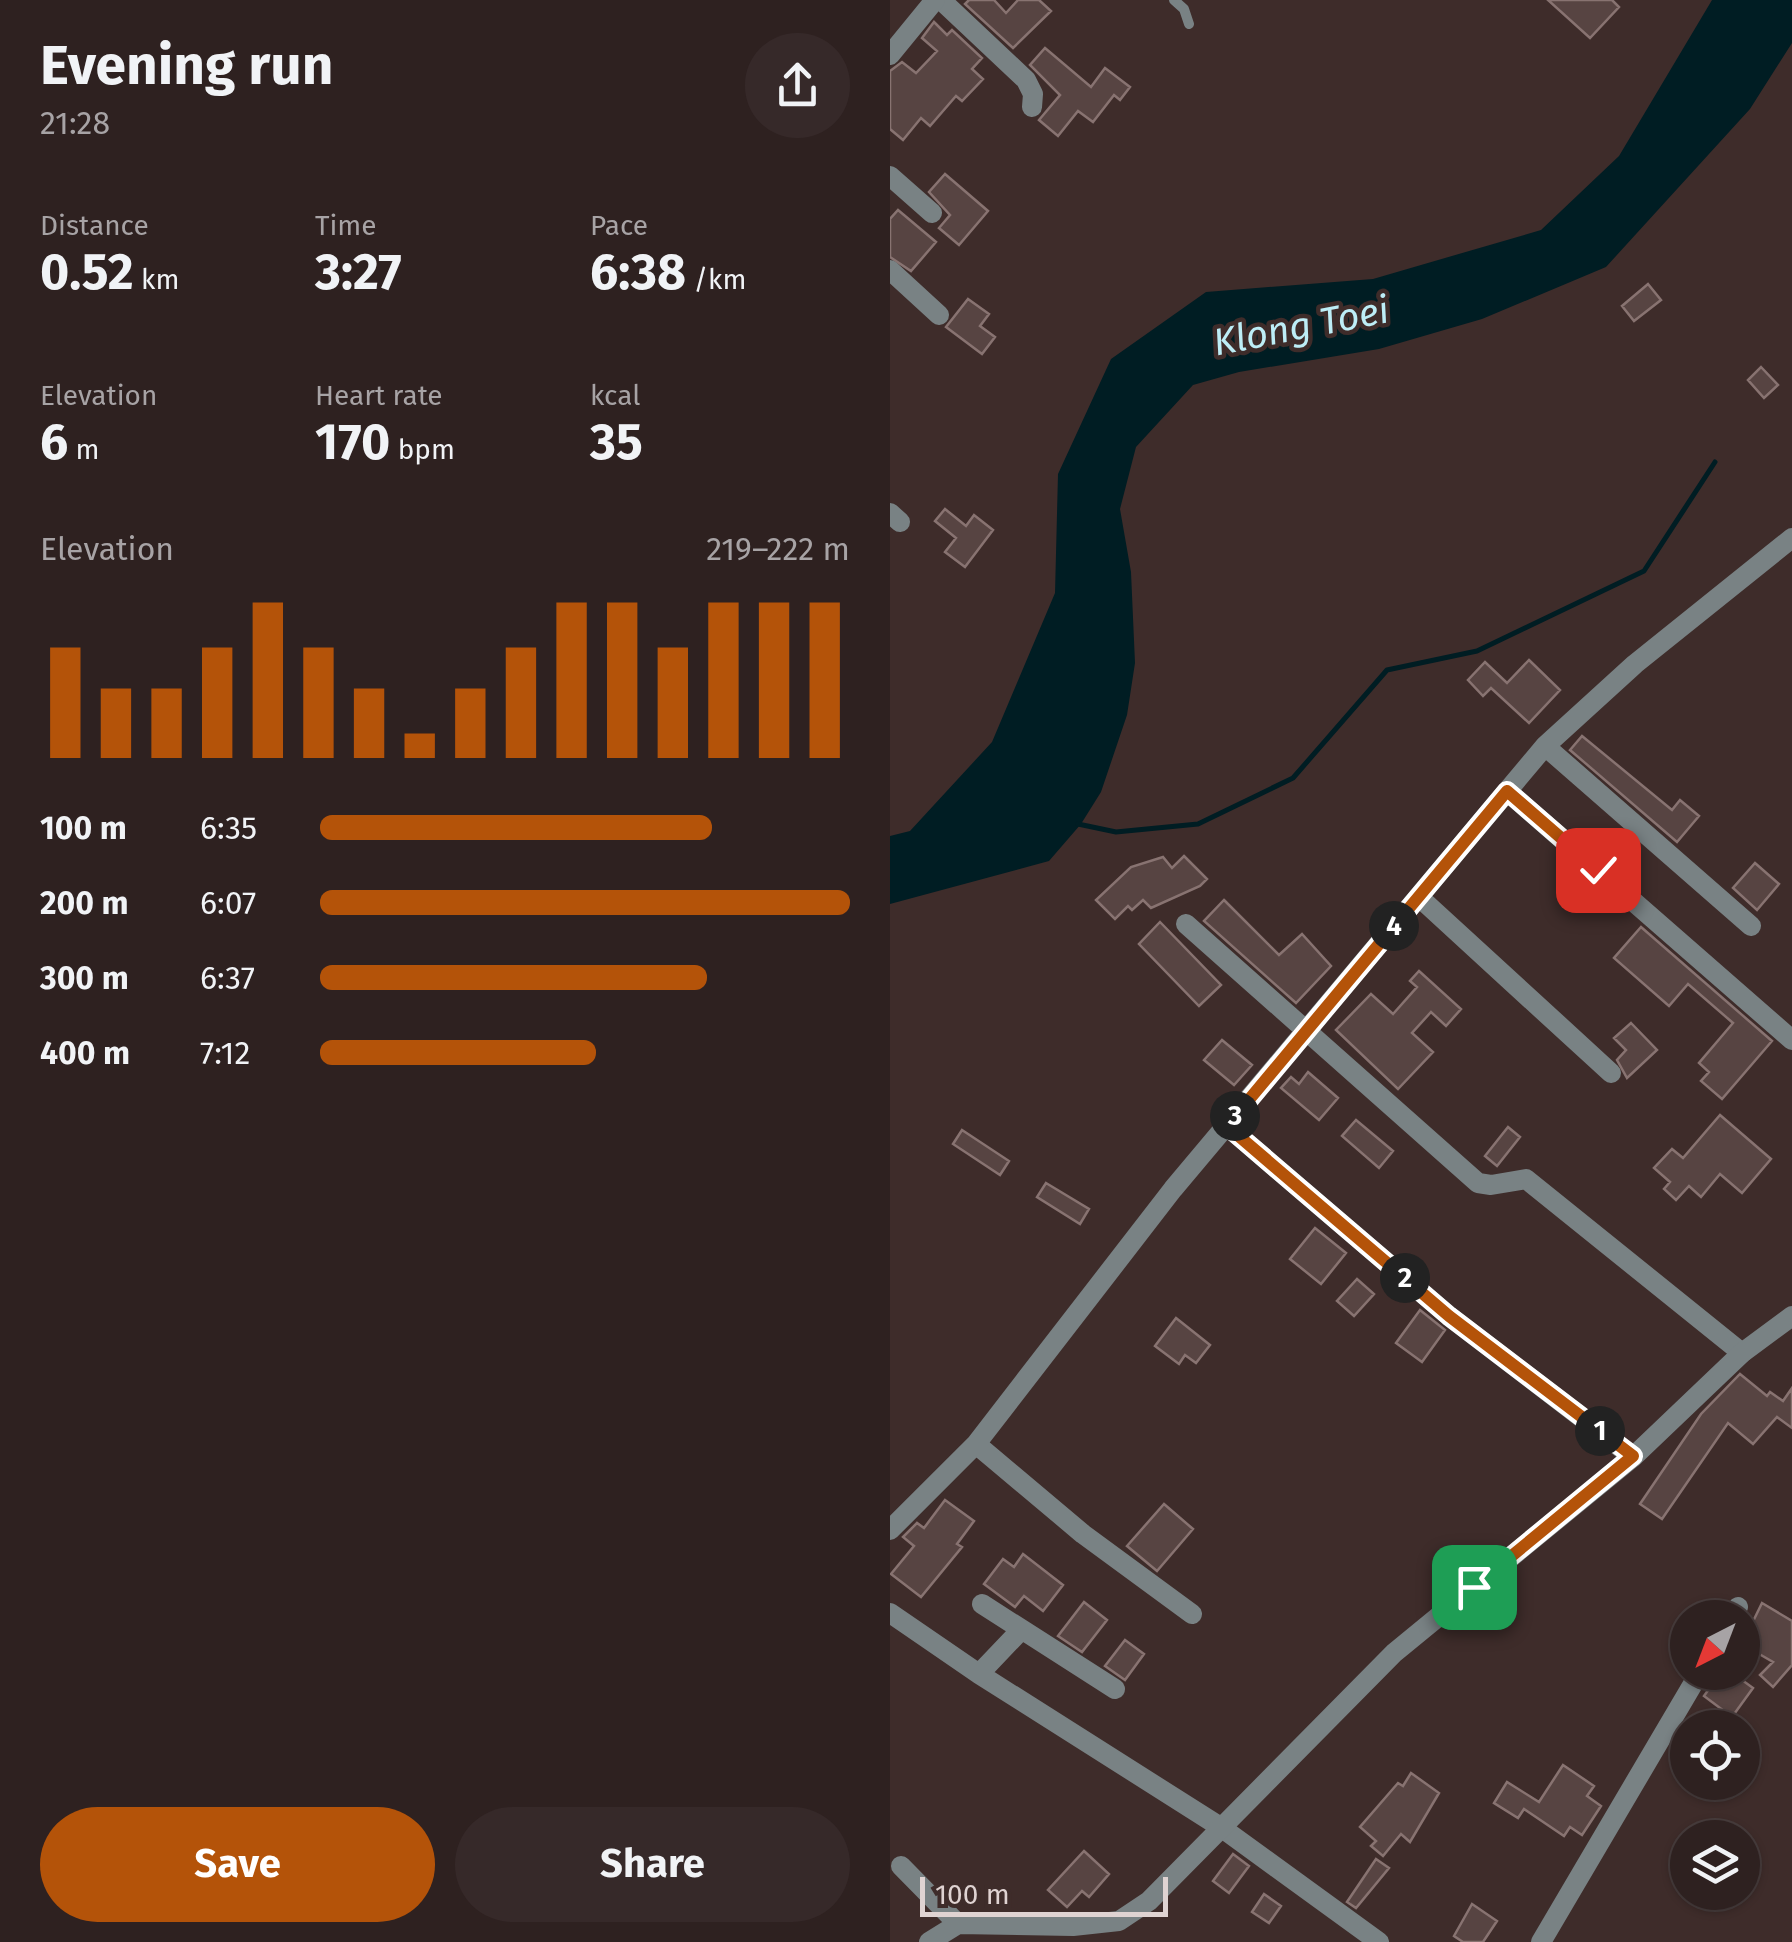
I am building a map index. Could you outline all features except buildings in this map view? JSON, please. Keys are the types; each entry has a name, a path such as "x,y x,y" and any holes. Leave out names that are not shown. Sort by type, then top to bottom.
{"street":[{"path":"890,54 938,0 1026,80 1034,94 1032,106"},
{"path":"890,176 932,213"},
{"path":"890,270 940,315"},
{"path":"890,1530 976,1444 1173,1189 1544,746 1634,664 1792,538"},
{"path":"1544,746 1751,926"},
{"path":"1507,791 1792,1040"},
{"path":"1419,897 1611,1073"},
{"path":"1186,924 1478,1183 1491,1185 1526,1179 1742,1353"},
{"path":"1227,1126 1449,1316 1633,1456"},
{"path":"929,1942 958,1924 1072,1926 1120,1921 1149,1900 1394,1652 1633,1456 1742,1353 1792,1316"},
{"path":"976,1444 1083,1534 1192,1614"},
{"path":"982,1604 1114,1689"},
{"path":"890,1613 1222,1828 1379,1942"},
{"path":"979,1674 1020,1631"},
{"path":"1541,1942 1689,1690"},
{"path":"901,1866 958,1924"}],"lane":[{"path":"1174,0 1184,9 1189,24"}],"water":[{"name":"Klong Toei","path":"1712,0 1792,0 1792,43 1750,109 1606,267 1482,319 1379,349 1239,372 1193,385 1136,447 1120,509 1131,572 1135,663 1127,715 1101,792 1081,824 1049,861 890,904 890,836 910,831 992,742 1055,593 1058,474 1111,359 1206,292 1373,279 1541,230 1619,156"}],"waterway":[{"path":"1078,824 1116,832 1198,824 1293,778 1387,670 1477,651 1644,571 1715,462"}],"route":[{"path":"1474,1587 1633,1456 1449,1316 1227,1126 1507,791 1598,870"}]}
